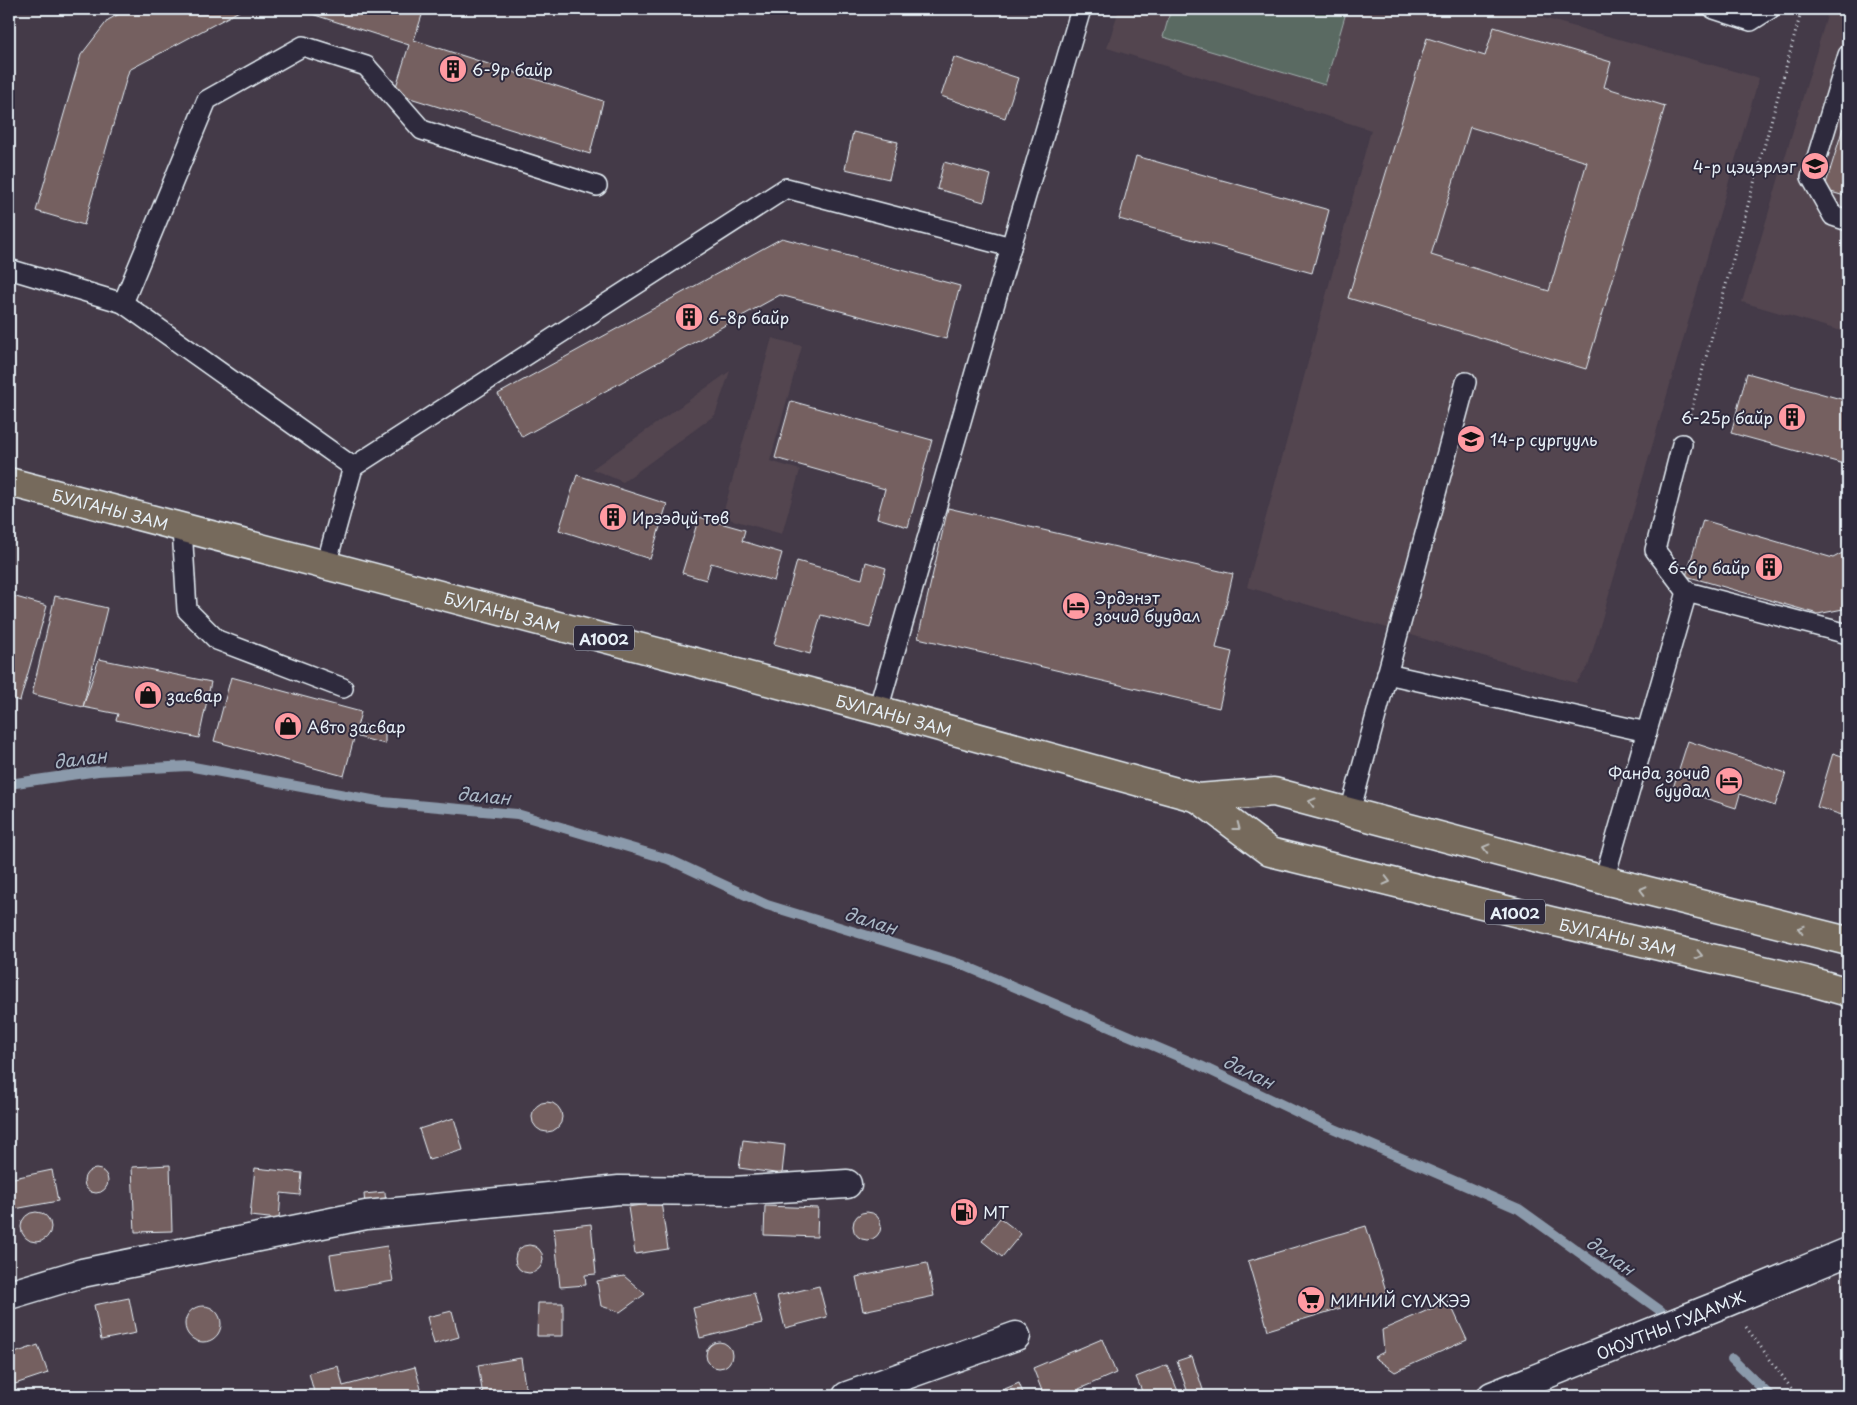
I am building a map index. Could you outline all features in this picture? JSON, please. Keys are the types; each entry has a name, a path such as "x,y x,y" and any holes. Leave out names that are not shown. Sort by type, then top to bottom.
{"highway":[{"name":"БУЛГАНЫ ЗАМ","path":"9,482 878,710 1198,798 1274,792 1604,880 1848,941"},
{"name":"БУЛГАНЫ ЗАМ","path":"1198,798 1270,852 1560,923 1806,980 1847,992"}],"street":[{"path":"9,1295 82,1273 366,1216 619,1190 732,1191 847,1184"},
{"name":"ОЮУТНЫ ГУДАМЖ","path":"1492,1396 1848,1252"},
{"path":"847,1396 1016,1336"}],"lane":[{"path":"878,710 1081,9"},
{"path":"1714,9 1751,21 1770,9"},
{"path":"123,303 207,100 303,46 366,66 422,130 597,186"},
{"path":"1848,56 1811,177 1833,216 1848,220"},
{"path":"326,566 353,467 786,188 1011,247"},
{"path":"9,269 123,303 353,467"},
{"path":"1350,812 1466,382"},
{"path":"1682,444 1655,550 1687,592 1848,634"},
{"path":"182,528 188,610 217,640 343,688"},
{"path":"1604,880 1687,592"},
{"path":"1387,674 1647,732"}],"path":[{"path":"1682,444 1802,9"},
{"path":"1727,1302 1796,1396"}],"shaded area":[{"name":"14-р сургууль","path":"1119,9 1511,9 1759,78 1588,667 1576,683 1247,587 1371,130 1107,48"},
{"name":"4-р цэцэрлэг","path":"1829,9 1848,9 1848,333 1742,302"},
{"path":"772,338 802,346 770,461 800,470 782,534 722,517"},
{"path":"730,371 715,415 623,482 592,469"}],"green space":[{"path":"1171,9 1347,9 1325,85 1163,37"}],"building":[{"path":"128,9 243,9 129,70 84,225 36,211 81,55 108,20"},
{"name":"6-9р байр","path":"296,9 424,9 414,40 603,101 590,154 394,93 409,45"},
{"path":"1494,27 1611,62 1604,87 1665,106 1586,369 1348,298 1427,38 1485,56","holes":["1470,127 1587,162 1549,291 1431,255"]},
{"path":"954,57 1018,78 1005,118 941,96"},
{"path":"1843,128 1848,130 1848,197 1824,190"},
{"path":"853,132 898,142 889,179 845,169"},
{"path":"1136,156 1329,210 1312,273 1119,219"},
{"path":"944,162 991,175 984,202 937,189"},
{"name":"6-8р байр","path":"782,238 960,286 946,339 780,295 522,437 498,394"},
{"name":"6-25р байр","path":"1747,373 1848,401 1848,465 1731,433"},
{"path":"791,401 932,440 908,527 877,518 885,489 775,458"},
{"name":"Ирээдүй төв","path":"577,475 667,504 650,559 559,530"},
{"name":"Эрдэнэт зочид буудал","path":"948,508 1233,574 1216,648 1232,652 1219,708 918,638"},
{"path":"699,517 745,530 742,541 782,553 774,581 711,563 706,580 682,573"},
{"name":"6-6р байр","path":"1703,520 1833,558 1848,550 1848,608 1818,614 1686,576"},
{"path":"797,561 862,579 866,562 886,568 870,628 821,615 810,654 774,644"},
{"path":"9,595 47,606 20,701 9,698"},
{"path":"55,596 107,608 83,707 32,694"},
{"name":"засвар","path":"99,659 211,682 199,738 116,720 118,714 83,707"},
{"name":"Авто засвар","path":"231,677 361,712 344,776 214,741"},
{"path":"361,724 385,731 385,744 358,737"},
{"name":"Фанда зочид буудал","path":"1688,741 1786,773 1775,806 1740,794 1736,808 1673,788"},
{"path":"1833,753 1848,758 1848,817 1817,807"},
{"path":"547,1102 558,1106 562,1117 558,1128 547,1132 536,1128 532,1117 536,1106"},
{"path":"454,1118 463,1150 429,1160 419,1129"},
{"path":"743,1140 785,1145 782,1174 739,1168"},
{"path":"170,1165 172,1231 135,1232 132,1167"},
{"path":"255,1168 302,1173 300,1195 281,1193 279,1219 250,1216"},
{"path":"91,1169 101,1169 108,1176 108,1186 101,1193 91,1193 84,1186 84,1176"},
{"path":"52,1170 58,1201 9,1210 9,1179"},
{"path":"385,1192 386,1205 365,1205 364,1194"},
{"path":"661,1202 668,1249 635,1254 628,1207"},
{"path":"765,1206 818,1208 817,1237 764,1235"},
{"path":"36,1212 47,1216 51,1227 47,1238 36,1242 25,1238 21,1227 25,1216"},
{"path":"867,1212 877,1216 881,1226 877,1236 867,1240 857,1236 853,1226 857,1216"},
{"path":"1000,1218 1021,1234 1002,1257 982,1241"},
{"path":"591,1224 596,1274 585,1275 586,1285 560,1287 554,1228"},
{"path":"1366,1226 1387,1294 1268,1330 1248,1261"},
{"path":"529,1245 539,1249 543,1259 539,1269 529,1273 519,1269 515,1259 519,1249"},
{"path":"387,1246 393,1281 336,1291 330,1255"},
{"path":"927,1263 934,1296 863,1311 856,1277"},
{"path":"624,1276 645,1294 620,1312 601,1306 597,1281"},
{"path":"819,1286 827,1317 785,1328 777,1296"},
{"path":"754,1293 762,1323 700,1338 693,1308"},
{"path":"129,1298 136,1333 101,1340 94,1305"},
{"path":"1449,1301 1467,1340 1395,1372 1374,1357 1384,1352 1382,1330"},
{"path":"538,1303 563,1303 563,1336 537,1336"},
{"path":"203,1306 215,1312 221,1324 215,1336 203,1342 191,1336 185,1324 191,1312"},
{"path":"452,1311 459,1337 434,1344 427,1317"},
{"path":"1102,1339 1116,1373 1079,1389 1082,1396 1044,1396 1033,1368"},
{"path":"719,1342 728,1346 732,1355 728,1364 719,1368 710,1364 706,1355 710,1346"},
{"path":"38,1345 48,1373 9,1386 9,1355"},
{"path":"1192,1356 1205,1396 1189,1396 1177,1361"},
{"path":"521,1358 526,1393 505,1396 483,1396 478,1365"},
{"path":"1167,1365 1180,1396 1144,1396 1136,1377"},
{"path":"338,1366 343,1386 415,1367 423,1396 315,1396 309,1373"},
{"path":"1019,1383 1024,1396 988,1396"}],"waterway":[{"name":"далан","path":"9,784 98,771 188,766 383,802 517,814 668,859 767,905 963,965 1201,1066 1314,1120 1519,1209 1661,1311"},
{"path":"1732,1359 1770,1396"}],"place":[{"name":"6-9р байр","path":"453,69"},
{"name":"4-р цэцэрлэг","path":"1815,166"},
{"name":"6-8р байр","path":"689,317"},
{"name":"6-25р байр","path":"1792,417"},
{"name":"14-р сургууль","path":"1471,439"},
{"name":"Ирээдүй төв","path":"613,517"},
{"name":"6-6р байр","path":"1769,567"},
{"name":"Эрдэнэт зочид буудал","path":"1076,606"},
{"name":"засвар","path":"148,695"},
{"name":"Авто засвар","path":"288,726"},
{"name":"Фанда зочид буудал","path":"1729,781"},
{"name":"МТ","path":"964,1212"},
{"name":"МИНИЙ СҮЛЖЭЭ","path":"1311,1300"}]}
